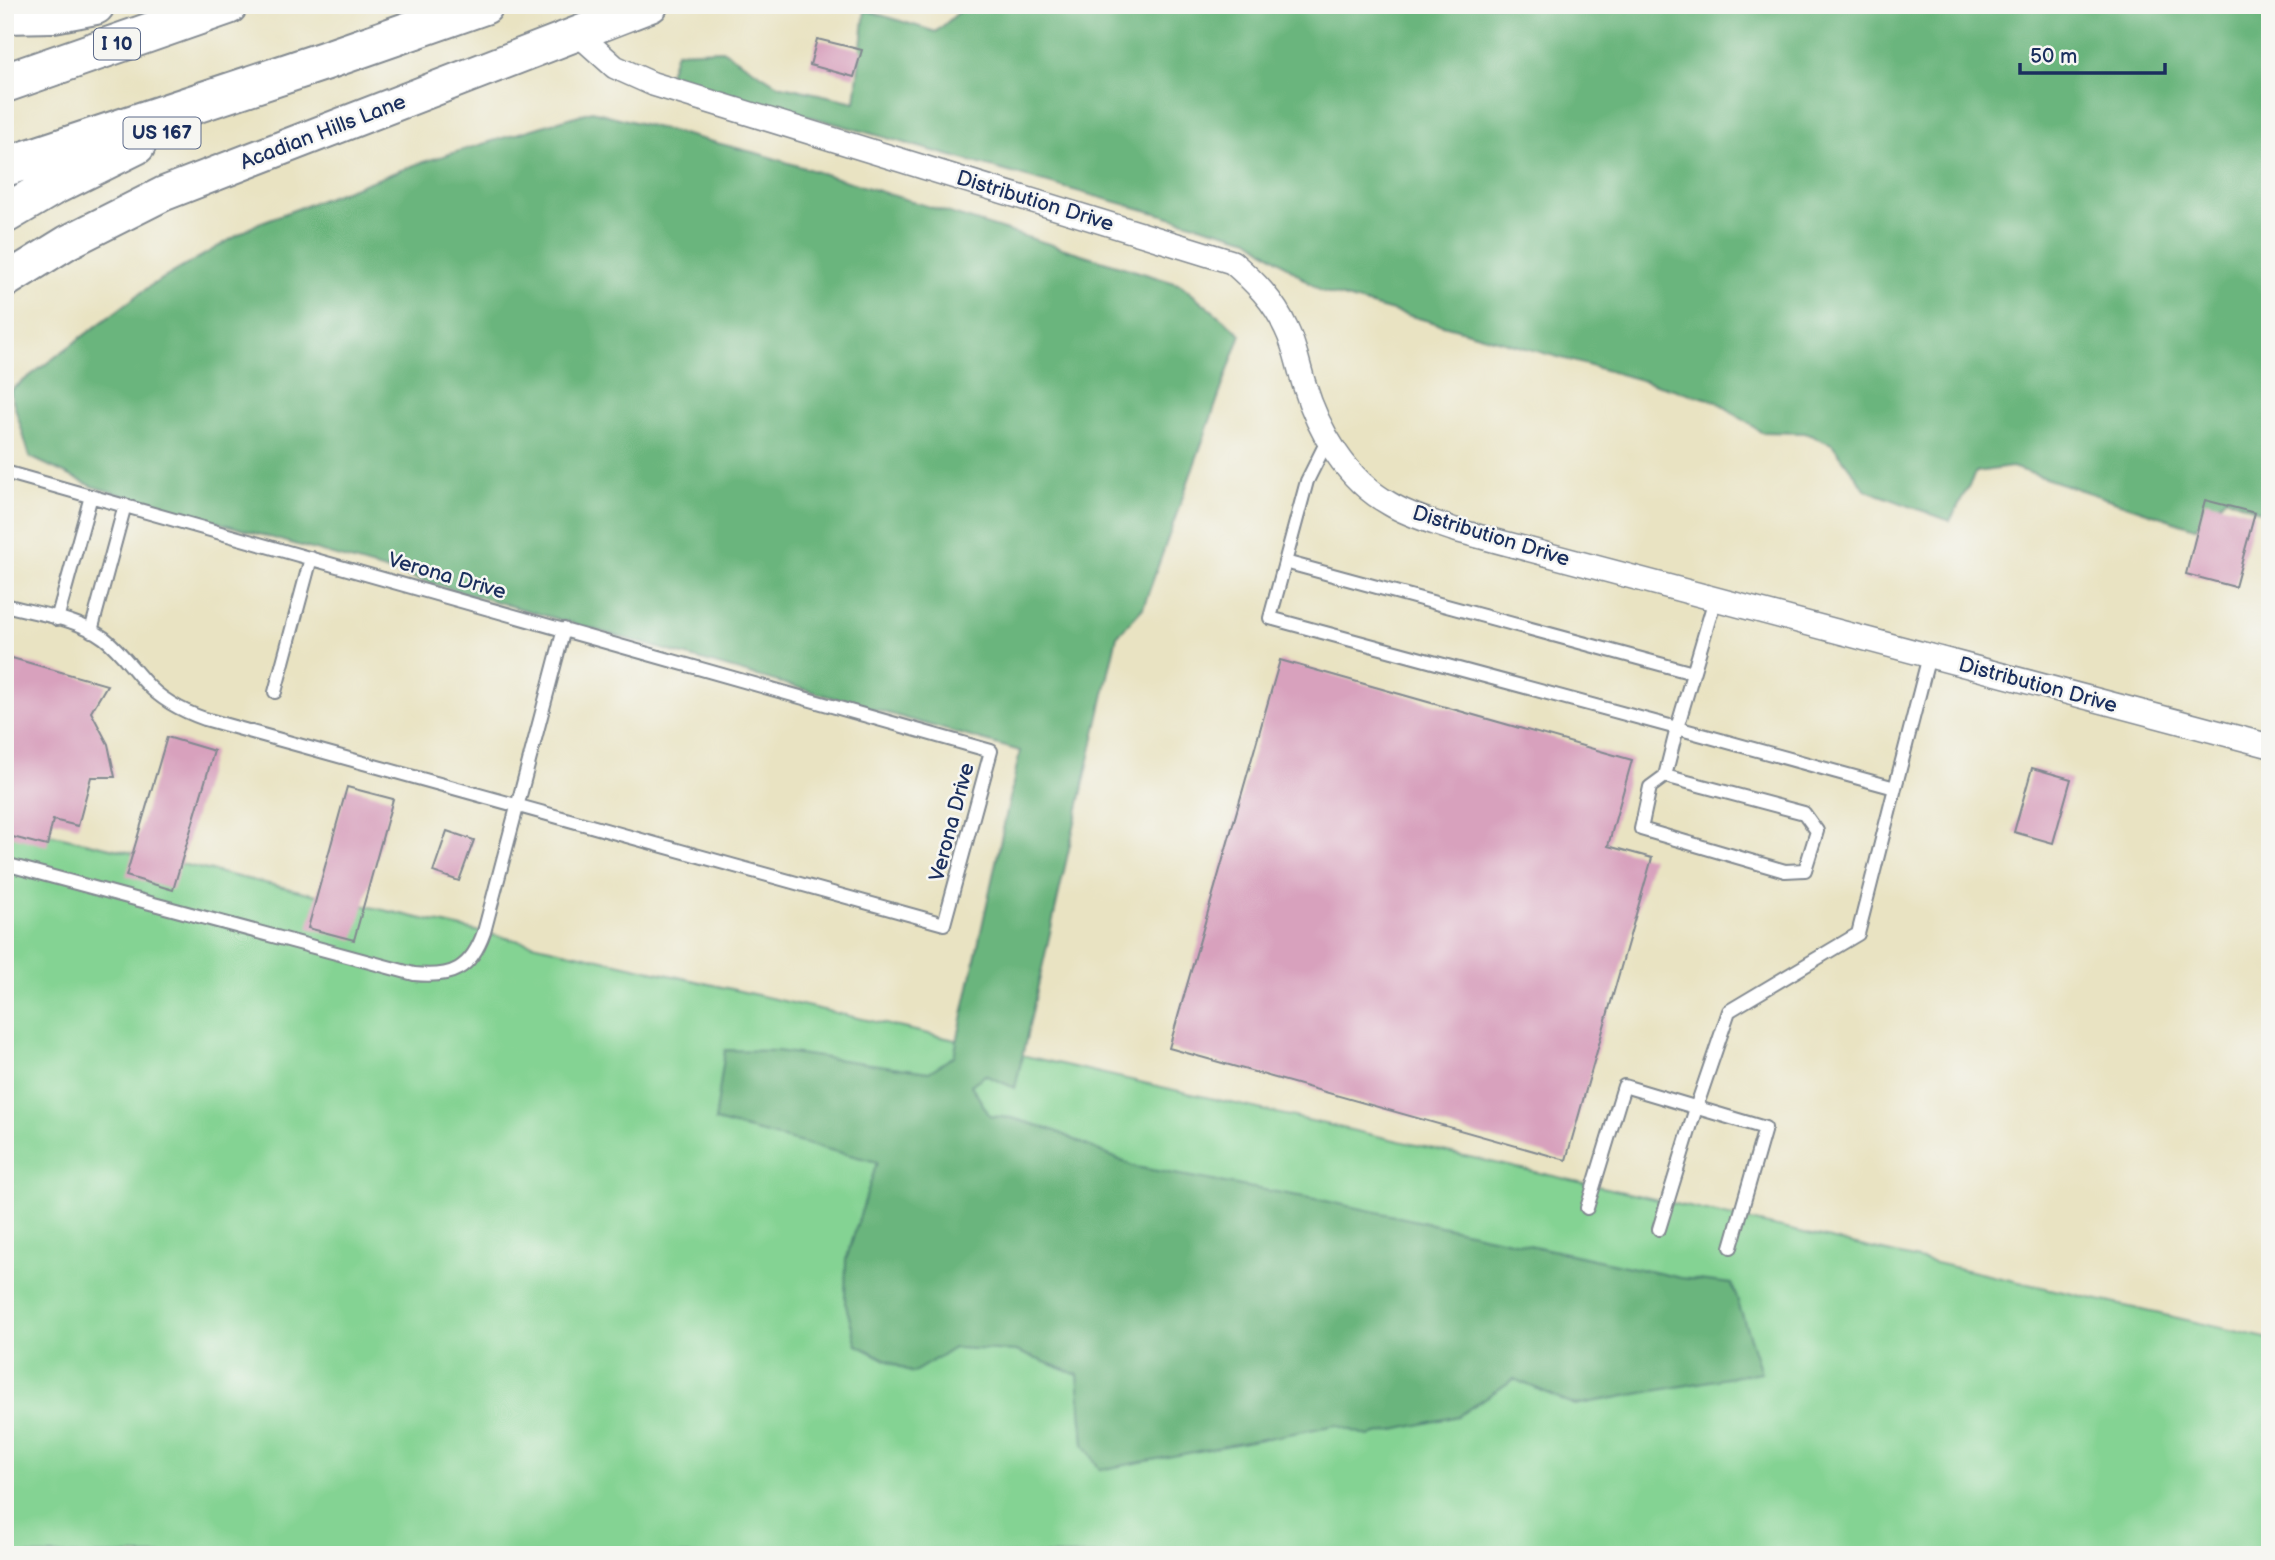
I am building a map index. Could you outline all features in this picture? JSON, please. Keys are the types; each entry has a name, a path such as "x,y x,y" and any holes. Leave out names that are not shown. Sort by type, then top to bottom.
{"highway":[{"path":"5,14 53,13 95,5"},
{"name":"I 10","path":"5,83 228,5"},
{"path":"5,167 484,5"},
{"name":"US 167","path":"5,214 115,154 324,61"}],"street":[{"name":"Acadian Hills Lane","path":"5,281 68,242 163,194 651,5"},
{"name":"Distribution Drive","path":"578,33 615,67 653,84 1232,262 1269,297 1286,326 1297,353 1304,385 1327,441 1370,490 1389,504 1419,517 1455,530 2270,746"}],"lane":[{"path":"1327,441 1307,481 1270,618 1895,788"},
{"name":"Verona Drive","path":"5,472 991,751 944,925 185,712 155,692 118,650 91,631 5,605"},
{"path":"57,620 91,496"},
{"path":"91,631 125,505"},
{"path":"275,692 311,558"},
{"path":"1285,562 1693,673"},
{"path":"1665,776 1804,813 1817,831 1805,870 1785,871 1641,829 1650,787 1665,776 1715,598"},
{"path":"5,864 398,971 438,976 459,968 468,961 480,944 564,629"},
{"path":"1659,1230 1729,1012 1858,934 1929,656"},
{"path":"1587,1208 1624,1086 1765,1128 1731,1247"}],"green space":[{"path":"967,5 2270,5 2270,516 2226,497 2195,528 2012,467 1976,472 1950,521 1866,490 1832,444 1805,433 1761,432 1716,401 1321,291 1249,239 668,77 676,52 722,50 778,85 855,102 865,10 936,32"},
{"path":"592,111 760,154 1181,285 1241,334 1143,608 1117,636 1015,1088 985,1075 971,1085 990,1116 1012,1118 1053,1130 1135,1167 1321,1200 1681,1278 1732,1284 1761,1372 1575,1405 1514,1379 1458,1416 1368,1436 1336,1425 1100,1470 1084,1444 1078,1375 1016,1351 954,1348 912,1373 857,1345 845,1302 846,1260 877,1162 715,1121 725,1050 777,1051 929,1072 954,1056 1020,751 94,487 30,457 10,391 150,286 259,223 420,163"},
{"path":"5,824 2270,1339 2270,1555 5,1555"}],"building":[{"path":"817,39 862,50 854,77 810,65"},
{"path":"2205,500 2255,513 2235,587 2186,574"},
{"path":"5,656 107,685 91,712 108,744 115,777 91,777 78,826 53,820 47,846 5,835"},
{"path":"1280,660 1632,760 1608,846 1652,858 1566,1160 1169,1048"},
{"path":"167,737 214,751 173,890 126,876"},
{"path":"2032,768 2071,779 2053,843 2014,832"},
{"path":"347,787 393,799 354,940 308,928"},
{"path":"447,831 474,840 459,881 433,872"}]}
